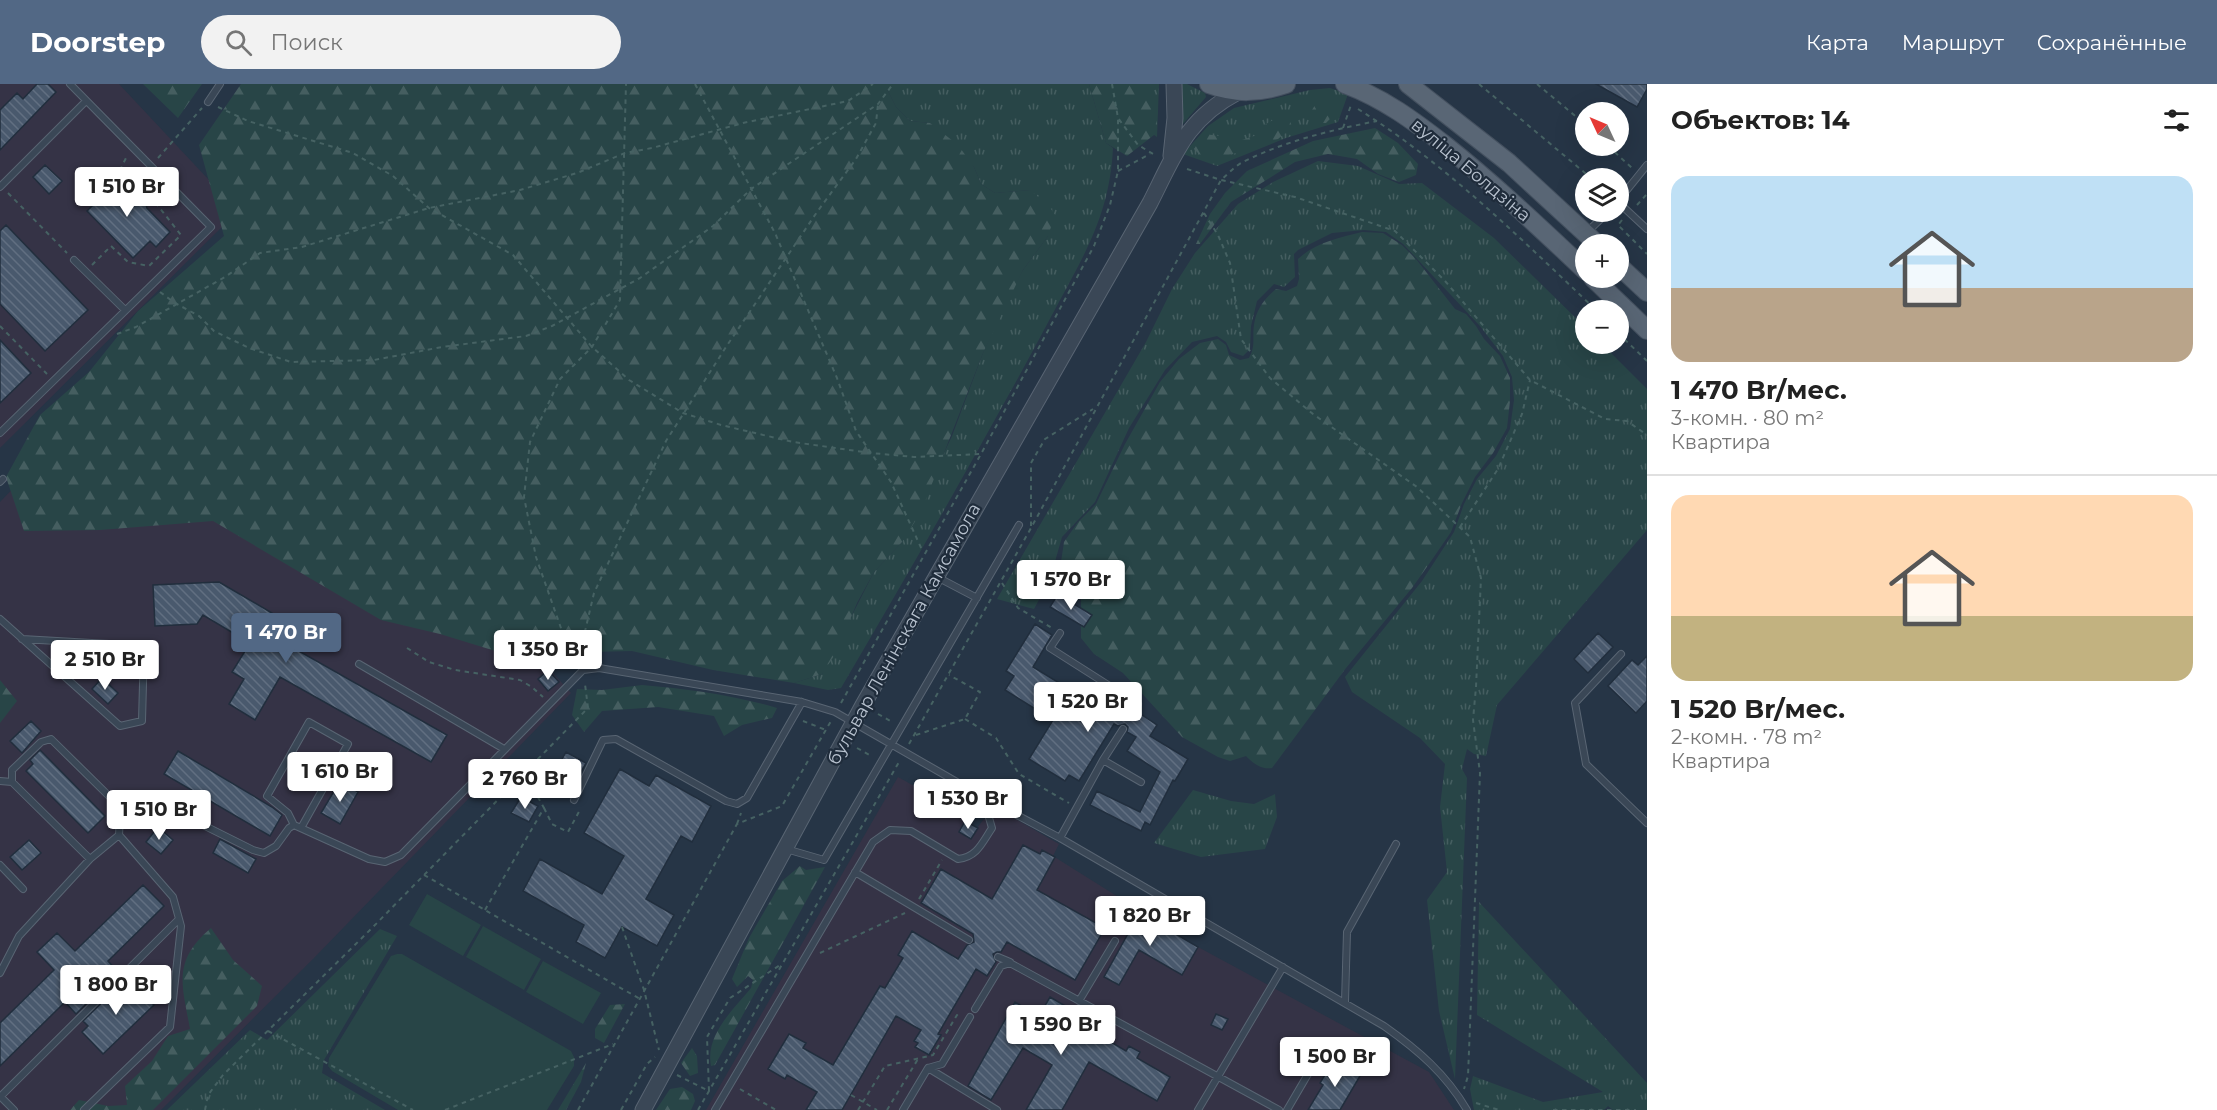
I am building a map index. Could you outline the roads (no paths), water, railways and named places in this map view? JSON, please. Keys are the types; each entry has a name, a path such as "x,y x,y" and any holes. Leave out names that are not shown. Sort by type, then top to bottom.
{"main road":[{"path":"1209,84 1238,92 1266,91 1286,84"},
{"name":"вуліца Болдзіна","path":"1345,84 1387,103 1431,134 1497,188 1575,261"},
{"name":"вуліца Болдзіна","path":"1408,84 1509,163 1587,234"},
{"path":"1629,275 1647,292"},
{"path":"1603,288 1647,330"}],"street":[{"name":"бульвар Ленінскага Камсамола","path":"1171,162 1175,118 1174,84"},
{"name":"бульвар Ленінскага Камсамола","path":"643,1110 854,722 1150,203 1185,134 1219,102 1238,92"}],"lane":[{"path":"0,433 211,226 70,84"},
{"path":"208,102 220,84"},
{"path":"1,186 86,101"},
{"path":"1629,188 1647,165"},
{"path":"1629,211 1647,229"},
{"path":"74,260 125,310"},
{"path":"785,848 824,860 1019,525"},
{"path":"936,577 976,598"},
{"path":"0,619 22,639 120,726 142,721 144,646 22,639"},
{"path":"1060,633 1050,648 1138,704 1134,711"},
{"path":"1621,654 1575,703 1586,764 1647,823"},
{"path":"359,664 504,749"},
{"path":"298,827 348,744 309,722 267,796 288,813 298,827 369,859 385,862 401,855 583,670 599,668 802,702 836,712 1345,1002 1411,1045 1438,1070 1467,1110"},
{"path":"574,800 603,740 616,739 726,801 737,804 747,798 802,702"},
{"path":"1059,838 1123,729"},
{"path":"12,782 12,770 41,742 51,739 115,802 120,817 119,835 173,897 181,926 170,1027 84,1110"},
{"path":"1103,760 1141,782"},
{"path":"0,781 12,782 90,859"},
{"path":"716,1110 873,842 890,830 911,831 958,859 967,858 976,853 992,828 983,797"},
{"path":"155,822 173,810 253,850 264,853 276,846 289,828 298,827"},
{"path":"0,972 19,936 90,859 119,835"},
{"path":"1345,1002 1347,932 1396,844"},
{"path":"0,866 23,889"},
{"path":"855,872 969,940"},
{"path":"14,1110 0,1096 179,919"},
{"path":"1079,1001 1115,941"},
{"path":"998,957 1279,1110"},
{"path":"975,1009 1001,966 1010,963"},
{"path":"1198,1110 1283,967"},
{"path":"903,1110 928,1068 942,1064 969,1019"},
{"path":"1287,1110 1318,1057"},
{"path":"928,1068 997,1110"}]}
